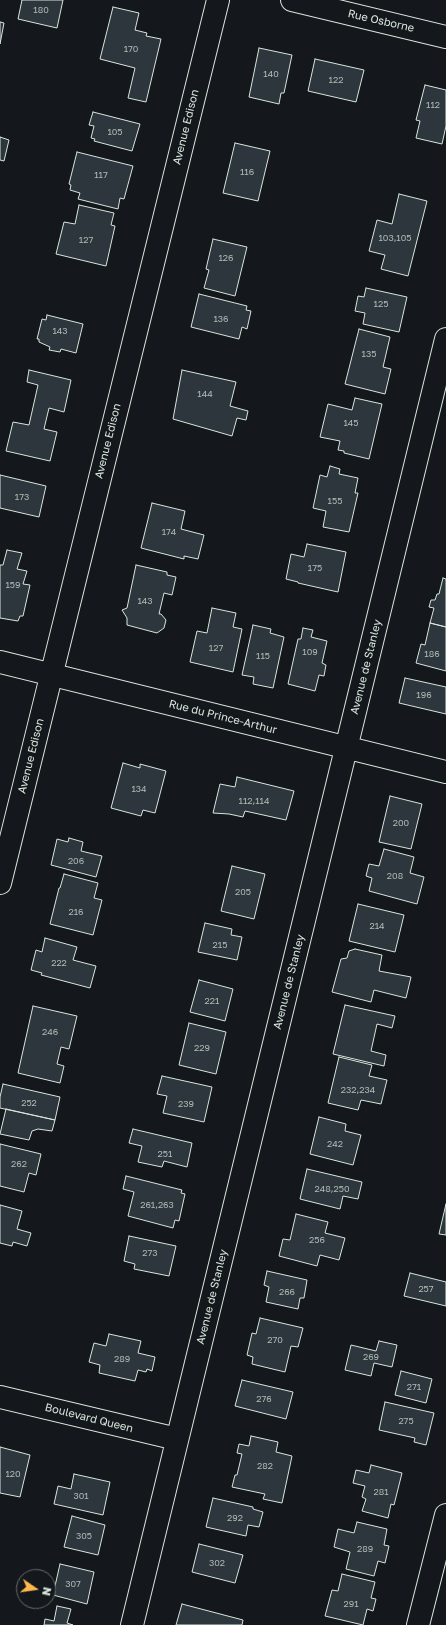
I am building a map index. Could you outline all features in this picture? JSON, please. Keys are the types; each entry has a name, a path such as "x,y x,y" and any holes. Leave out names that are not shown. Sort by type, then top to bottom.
{"street":[{"name":"Avenue Edison","path":"0,882 218,0"},
{"name":"Rue Osborne","path":"292,0 446,37"},
{"name":"Avenue de Stanley","path":"132,1625 446,339"},
{"name":"Rue du Prince-Arthur","path":"0,662 446,772"},
{"name":"Boulevard Queen","path":"0,1396 177,1439"},
{"path":"418,1625 446,1515"}],"building":[{"path":"22,0 63,0 57,28 18,19"},
{"path":"113,7 139,13 135,30 147,33 146,36 161,39 146,102 128,98 135,68 100,59"},
{"path":"0,22 4,23 0,44"},
{"path":"259,48 292,55 284,93 281,93 279,104 249,97"},
{"path":"315,59 364,70 356,102 308,91"},
{"path":"425,85 446,90 446,126 442,144 416,138 420,121 416,120"},
{"path":"93,112 140,124 132,151 94,141 95,139 91,138 94,126 89,125"},
{"path":"0,137 9,140 4,161 0,160"},
{"path":"235,143 270,151 258,201 223,193"},
{"path":"77,152 133,166 124,199 120,198 118,209 78,199 80,193 70,190 71,185 69,184"},
{"path":"399,194 427,201 408,276 381,269 385,255 369,251 377,220 392,224"},
{"path":"79,205 114,213 111,225 115,226 106,266 56,254 64,222 75,224"},
{"path":"213,239 247,247 235,296 204,288 209,270 206,269"},
{"path":"366,288 407,297 399,332 363,324 365,313 355,311 358,296 364,297"},
{"path":"199,294 247,306 246,310 251,311 247,329 242,327 239,339 191,327"},
{"path":"47,315 83,324 76,353 61,349 60,352 49,350 50,347 39,342 39,339 37,339 42,319 46,320"},
{"path":"359,329 390,337 383,367 391,369 385,394 345,384"},
{"path":"29,370 71,380 64,412 49,408 44,429 57,432 50,461 6,451 13,422 29,425 38,385 27,382"},
{"path":"182,370 236,382 230,406 248,411 246,420 237,418 232,436 173,419"},
{"path":"355,398 382,404 369,459 344,453 344,451 338,450 340,441 320,437 328,404 352,410"},
{"path":"330,466 340,469 339,474 358,478 355,493 358,493 349,532 323,527 326,511 313,508 320,475 327,477"},
{"path":"0,475 46,486 39,517 0,508"},
{"path":"152,503 185,511 181,529 204,535 198,559 184,556 184,559 141,548"},
{"path":"307,544 346,552 338,592 286,579 291,554 304,557"},
{"path":"7,550 22,553 17,569 27,571 23,584 30,585 23,616 20,616 18,621 0,618 0,565 3,565"},
{"path":"136,565 167,572 167,575 176,577 172,595 164,593 159,614 161,614 166,620 164,628 157,633 127,625 127,618 122,610 127,608"},
{"path":"443,578 446,579 446,627 430,623 434,608 429,607 431,600 435,600 437,594 439,594"},
{"path":"212,608 236,613 233,627 242,629 233,672 190,662 197,631 207,633"},
{"path":"430,623 446,627 446,671 416,663 421,644 425,645"},
{"path":"253,625 271,629 270,633 284,637 273,688 253,684 254,677 242,675"},
{"path":"303,628 313,630 311,637 327,641 322,663 326,665 324,676 319,675 315,691 288,684 298,639 301,639"},
{"path":"405,678 446,687 446,714 399,703"},
{"path":"123,763 140,768 140,764 166,771 155,813 143,810 141,816 111,808"},
{"path":"237,777 294,791 286,820 245,811 243,817 213,813 220,784 235,787"},
{"path":"390,796 422,804 411,849 379,842"},
{"path":"69,838 83,842 81,851 102,856 96,877 51,865 57,839 68,842"},
{"path":"384,849 414,857 410,873 424,877 417,904 369,891 372,878 366,876 369,864 379,866"},
{"path":"232,866 265,874 254,919 221,911"},
{"path":"64,874 98,883 94,898 102,900 93,935 50,924"},
{"path":"358,904 404,915 395,952 349,941"},
{"path":"205,923 232,929 231,935 242,937 237,960 198,952"},
{"path":"45,938 77,947 73,960 96,966 90,988 41,975 42,973 31,970 36,950 42,952"},
{"path":"355,949 382,955 379,971 411,977 406,998 374,990 371,1002 332,992 341,959 347,958 349,951"},
{"path":"199,980 233,989 225,1021 190,1012"},
{"path":"345,1005 395,1016 392,1028 377,1024 371,1051 386,1055 384,1066 333,1054"},
{"path":"33,1006 77,1016 69,1049 61,1047 57,1064 64,1066 60,1083 18,1073"},
{"path":"189,1023 226,1032 216,1074 179,1065"},
{"path":"339,1057 372,1065 369,1076 387,1080 381,1104 361,1100 358,1110 328,1103"},
{"path":"162,1076 212,1087 204,1122 163,1113 167,1096 157,1094"},
{"path":"3,1084 60,1097 55,1120 0,1108 0,1097"},
{"path":"6,1109 55,1120 52,1131 38,1129 32,1131 29,1140 0,1134"},
{"path":"319,1117 346,1124 345,1131 361,1135 353,1165 310,1154"},
{"path":"133,1129 192,1143 187,1167 164,1161 162,1167 138,1162 142,1146 129,1143"},
{"path":"0,1144 41,1154 36,1175 29,1173 24,1192 0,1186"},
{"path":"307,1169 362,1182 358,1199 343,1196 340,1209 300,1199"},
{"path":"126,1176 182,1190 181,1193 185,1194 179,1221 175,1220 173,1228 128,1216 134,1192 123,1189"},
{"path":"446,1204 446,1235 439,1234"},
{"path":"0,1205 22,1211 17,1229 31,1233 27,1246 13,1242 12,1246 0,1243"},
{"path":"296,1214 328,1222 325,1233 345,1238 339,1260 320,1255 317,1266 279,1256 283,1239 290,1240"},
{"path":"129,1236 176,1246 169,1276 134,1269 135,1264 124,1261"},
{"path":"267,1271 307,1280 304,1298 300,1298 298,1309 266,1302 269,1287 264,1285"},
{"path":"410,1273 446,1282 446,1306 404,1296"},
{"path":"260,1318 303,1328 298,1347 291,1346 285,1372 252,1364 253,1357 247,1355 252,1333 256,1334"},
{"path":"109,1334 141,1341 138,1353 155,1357 152,1371 147,1369 146,1372 138,1370 135,1381 99,1373 100,1365 89,1362 94,1343 106,1346"},
{"path":"379,1341 397,1345 392,1367 374,1363 371,1376 345,1370 351,1345 376,1351"},
{"path":"401,1371 432,1379 426,1403 395,1395"},
{"path":"242,1380 293,1392 286,1419 235,1406"},
{"path":"385,1402 434,1413 426,1445 414,1442 415,1438 379,1430"},
{"path":"251,1436 278,1442 276,1452 292,1456 282,1503 263,1499 265,1494 232,1487 235,1475 237,1475 242,1454 237,1453 239,1444 249,1446"},
{"path":"0,1447 30,1455 20,1497 0,1493"},
{"path":"371,1465 402,1473 394,1505 391,1504 388,1518 362,1511 366,1499 362,1497 365,1486 353,1483 356,1470 369,1473"},
{"path":"74,1474 110,1482 103,1515 54,1504 58,1486 71,1489"},
{"path":"213,1498 253,1507 253,1509 263,1512 259,1527 248,1525 246,1536 206,1527"},
{"path":"72,1516 105,1525 98,1555 64,1547"},
{"path":"357,1522 387,1529 384,1545 389,1546 385,1563 378,1561 374,1576 346,1569 350,1552 334,1547 338,1529 354,1533"},
{"path":"199,1544 243,1555 235,1583 192,1572"},
{"path":"60,1564 94,1572 87,1604 56,1596 56,1582"},
{"path":"342,1574 375,1582 371,1598 376,1599 373,1611 367,1609 363,1625 325,1616 332,1590 338,1591"},
{"path":"182,1604 243,1620 242,1625 176,1625"},
{"path":"57,1606 71,1609 67,1623 73,1625 44,1625 45,1619 54,1621"}]}
